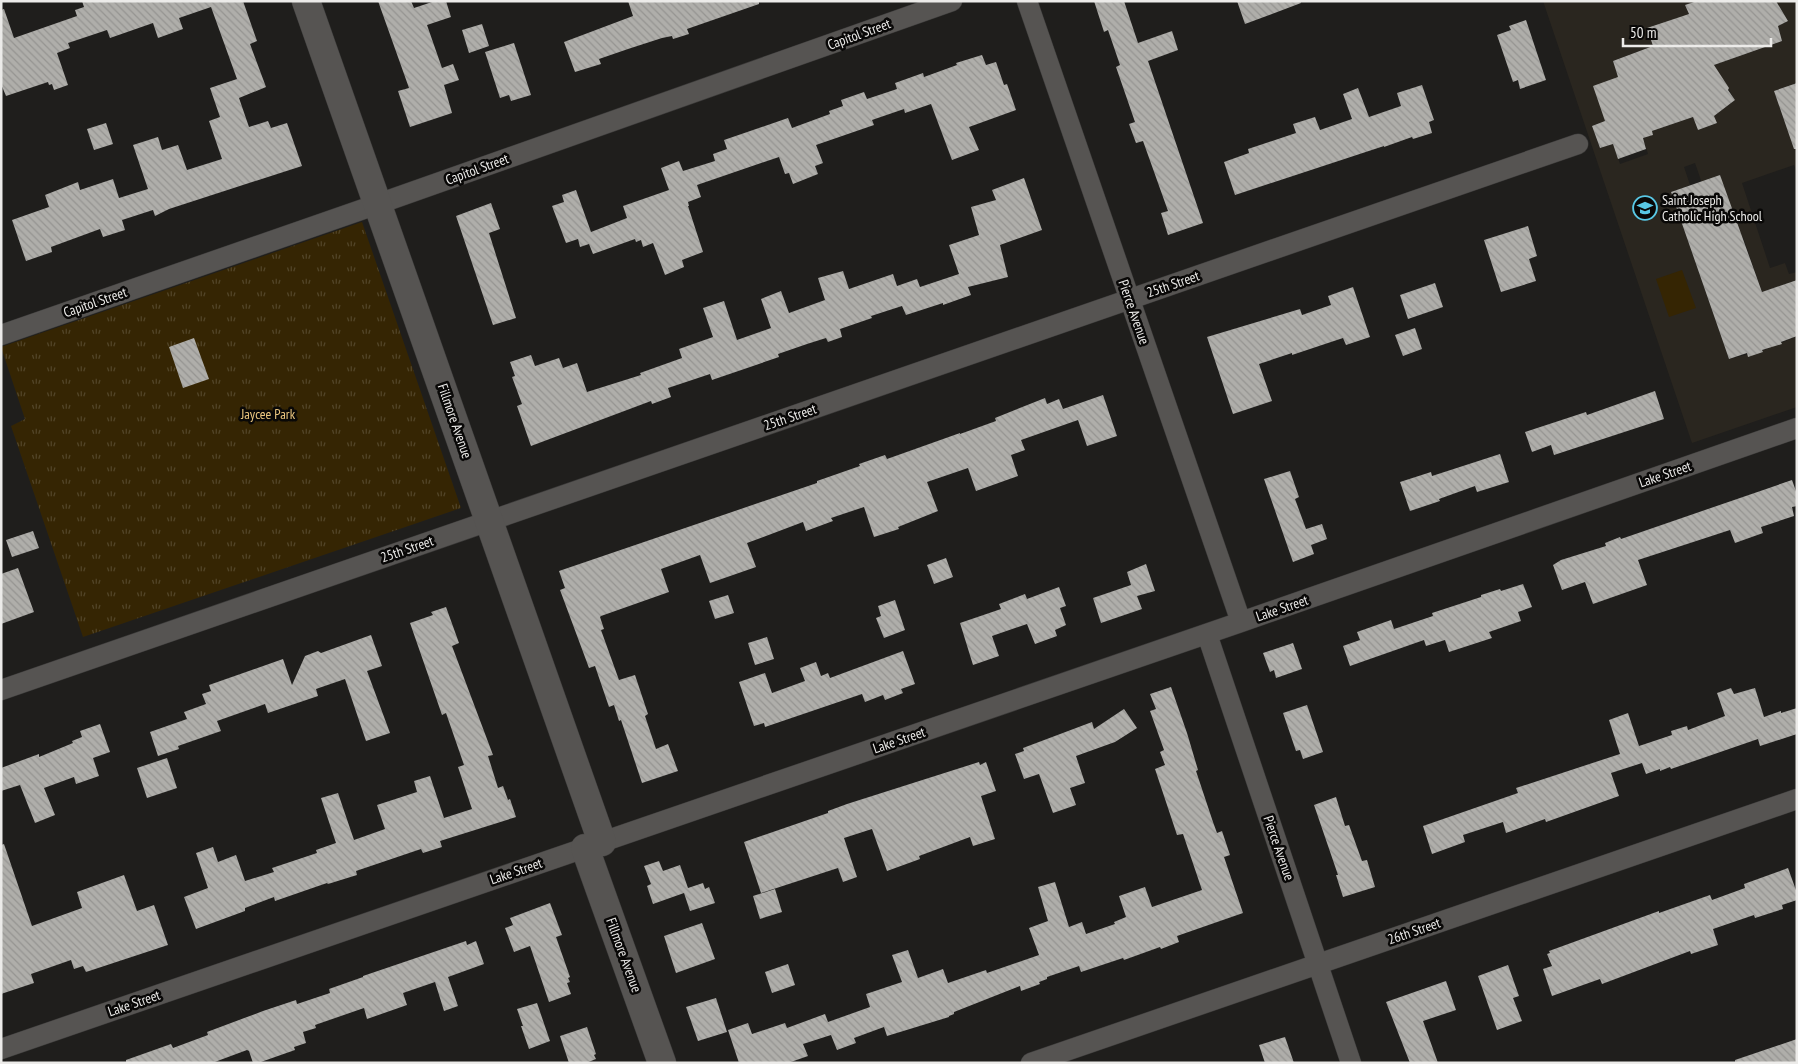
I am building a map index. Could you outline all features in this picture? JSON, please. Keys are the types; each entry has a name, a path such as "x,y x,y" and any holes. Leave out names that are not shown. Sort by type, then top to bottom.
{"street":[{"name":"Fillmore Avenue","path":"306,1 489,521 594,845 662,1063"},
{"name":"Capitol Street","path":"1,334 378,204 952,1"},
{"name":"Pierce Avenue","path":"1027,1 1241,622"},
{"name":"25th Street","path":"1,690 1578,144"},
{"name":"Lake Street","path":"1,1049 1207,634 1797,428"},
{"name":"Pierce Avenue","path":"1207,634 1351,1063"},
{"name":"26th Street","path":"1031,1063 1797,799"}],"shaded area":[{"name":"Saint Joseph Catholic High School","path":"1543,1 1697,1 1686,5 1690,18 1681,17 1648,28 1653,46 1613,61 1618,77 1605,121 1592,126 1600,148 1613,144 1620,164 1648,154 1643,138 1653,135 1652,131 1693,117 1698,130 1717,123 1714,116 1735,100 1714,65 1782,41 1778,26 1788,21 1776,1 1797,1 1797,83 1774,91 1786,126 1797,133 1797,172 1794,165 1742,183 1770,268 1785,263 1789,274 1797,272 1797,280 1762,292 1743,237 1723,244 1695,163 1684,167 1690,185 1671,192 1729,359 1762,351 1797,336 1797,407 1692,443"}],"green space":[{"name":"Jaycee Park","path":"362,222 461,508 83,637 11,426 25,419 1,347"},
{"path":"1682,270 1696,308 1669,317 1656,279"}],"building":[{"path":"82,1 243,1 257,41 250,44 266,87 239,98 249,127 268,121 271,128 287,123 302,166 169,209 155,216 153,210 122,220 125,230 103,237 100,229 51,247 52,252 26,261 12,220 49,207 45,195 78,182 80,190 113,179 119,198 148,189 133,145 158,137 162,150 178,145 187,170 222,159 209,121 220,117 210,88 237,79 211,7 179,18 183,29 158,38 153,23 110,38 107,30 68,43 70,48 57,53 68,85 54,90 52,84 49,85 48,82 6,96 1,84 1,10 4,9 14,38 77,16 75,10 84,7"},
{"path":"378,1 411,1 414,8 435,1 446,1 451,17 427,25 442,68 453,64 459,80 444,85 452,113 410,127 398,91 409,88"},
{"path":"628,1 759,1 759,4 687,29 689,34 673,39 672,36 662,38 599,59 601,64 575,72 564,42 633,16"},
{"path":"1094,1 1124,1 1138,43 1172,31 1178,50 1148,61 1203,223 1168,235 1161,213 1168,211 1143,141 1136,143 1129,124 1135,122 1116,67 1120,65 1108,30 1104,32"},
{"path":"1237,1 1300,1 1301,3 1245,24"},
{"path":"1697,1 1776,1 1788,21 1778,26 1782,41 1714,65 1735,100 1714,116 1717,123 1698,130 1693,117 1652,131 1653,135 1643,138 1646,149 1618,159 1613,144 1600,148 1592,126 1605,121 1593,86 1618,77 1613,61 1653,46 1647,28 1689,14 1685,5"},
{"path":"1526,20 1546,80 1520,89 1518,80 1513,82 1497,35 1511,30 1509,26"},
{"path":"482,24 489,46 469,53 462,30"},
{"path":"514,43 531,95 511,101 509,95 500,98 485,52"},
{"path":"982,55 986,65 996,62 1004,85 1007,84 1016,110 969,127 979,150 952,160 931,104 905,113 904,109 872,120 874,125 816,145 823,163 815,166 818,174 793,184 789,173 785,174 779,157 697,185 701,197 688,202 688,206 703,252 682,260 684,267 665,275 653,243 643,247 641,240 636,242 635,239 593,254 589,244 580,247 578,239 566,243 552,206 564,202 562,195 576,190 591,232 627,218 623,206 669,190 661,168 679,161 683,171 715,161 713,154 727,149 724,140 788,118 792,128 830,114 829,111 843,106 841,100 864,92 867,99 897,89 895,83 923,73 924,77 957,65 956,63"},
{"path":"1797,83 1797,149 1794,149 1774,91"},
{"path":"1422,85 1434,120 1429,122 1432,133 1413,139 1412,137 1235,195 1224,162 1249,153 1248,149 1296,133 1293,124 1315,117 1320,130 1352,119 1343,94 1358,88 1369,117 1401,106 1397,93"},
{"path":"106,123 113,144 94,150 87,129"},
{"path":"1720,175 1762,292 1797,280 1797,336 1781,342 1782,344 1762,350 1763,352 1748,357 1747,353 1729,359 1671,192"},
{"path":"1024,178 1042,230 1000,245 1008,277 968,287 971,295 943,305 943,303 906,315 902,306 871,316 872,318 840,329 842,337 828,342 826,338 807,344 778,354 779,357 712,380 710,374 668,388 671,397 652,404 651,401 531,446 517,406 522,404 512,377 515,376 510,362 531,355 535,366 559,358 563,368 577,363 587,392 641,375 640,373 682,358 679,349 713,337 703,308 724,301 737,340 771,328 761,299 781,291 789,313 825,300 818,278 843,271 849,289 893,274 897,286 917,279 920,287 959,274 949,245 979,235 971,207 996,200 992,190"},
{"path":"491,203 500,229 489,233 516,318 493,325 456,216"},
{"path":"1528,226 1537,256 1529,259 1536,281 1501,292 1484,240"},
{"path":"1435,283 1443,307 1408,319 1400,295"},
{"path":"1353,287 1370,337 1346,345 1343,338 1259,364 1272,401 1233,414 1207,337 1300,309 1302,315 1331,305 1328,296"},
{"path":"1415,328 1422,349 1403,356 1395,335"},
{"path":"194,338 209,379 183,388 169,347"},
{"path":"1655,391 1664,419 1554,455 1551,445 1532,452 1525,432 1586,412 1587,415"},
{"path":"1103,395 1117,436 1087,446 1078,420 1021,440 1025,450 1011,455 1018,476 976,491 968,468 927,482 938,511 898,527 899,529 874,537 864,507 831,518 833,521 806,531 803,522 747,543 756,567 710,583 700,555 661,569 669,592 601,616 604,629 601,630 619,680 635,675 648,714 645,716 656,749 668,744 678,771 642,783 621,720 619,721 614,705 609,707 595,666 589,668 560,590 565,588 559,571 817,483 817,481 885,455 887,459 960,434 996,421 995,418 1045,398 1047,404 1059,399 1063,409"},
{"path":"1500,454 1509,482 1477,492 1475,486 1410,511 1400,482 1431,472 1432,476"},
{"path":"1290,471 1299,497 1295,499 1306,529 1322,524 1327,539 1311,545 1314,554 1293,562 1264,479"},
{"path":"1792,480 1797,494 1797,506 1792,507 1794,516 1761,527 1763,533 1735,543 1730,530 1638,560 1647,585 1593,604 1585,582 1562,590 1553,565 1561,560 1606,546 1605,543 1620,537 1621,539"},
{"path":"33,531 39,548 12,557 6,540"},
{"path":"946,558 953,577 934,584 927,565"},
{"path":"1146,564 1155,591 1137,596 1142,609 1101,623 1093,598 1131,585 1127,572"},
{"path":"18,568 34,612 1,624 1,574"},
{"path":"1523,584 1532,607 1518,612 1521,621 1489,632 1492,638 1449,652 1445,640 1426,646 1424,640 1350,666 1343,646 1360,640 1357,632 1391,620 1394,629 1433,616 1432,613 1481,597 1481,595"},
{"path":"1059,587 1066,606 1060,608 1066,625 1055,630 1057,636 1035,644 1027,624 992,636 999,656 973,665 960,623 1001,609 999,604 1025,594 1027,599"},
{"path":"728,595 734,613 715,619 709,601"},
{"path":"895,600 905,630 884,638 876,618 881,616 878,606"},
{"path":"446,607 459,643 452,646 493,755 488,756 498,788 503,786 516,817 440,841 442,847 423,853 421,849 356,871 357,875 275,901 274,897 245,908 245,911 196,929 184,897 208,888 196,853 213,847 218,862 236,855 245,881 274,872 272,868 317,853 316,850 336,843 321,798 338,793 354,840 385,829 377,805 417,792 414,781 430,776 444,818 472,809 458,767 464,765 446,713 442,715 410,623 433,615 431,612"},
{"path":"371,635 382,666 367,671 390,733 366,741 345,679 316,689 318,696 268,713 265,704 217,721 221,731 178,746 179,749 158,756 150,732 187,719 184,712 206,704 202,694 211,691 209,685 283,659 292,685 305,656 318,651 321,653"},
{"path":"767,637 774,659 755,665 748,643"},
{"path":"1293,643 1302,669 1276,678 1274,670 1270,672 1263,653"},
{"path":"903,651 915,684 901,689 903,693 885,700 883,695 865,702 862,694 765,727 764,723 754,726 739,682 765,673 772,693 805,681 800,668 816,662 821,676 828,673 830,678"},
{"path":"1171,687 1187,733 1198,770 1196,771 1213,822 1217,833 1222,831 1230,855 1224,857 1243,913 1177,936 1179,942 1161,949 1160,947 1124,960 1123,958 1081,972 1079,966 1047,977 1047,979 1039,982 1040,984 1021,991 1020,986 954,1012 949,1017 887,1036 884,1027 854,1038 856,1043 837,1050 831,1035 803,1044 808,1056 788,1063 739,1063 728,1030 748,1023 752,1034 785,1023 787,1028 825,1014 828,1022 870,1007 866,994 902,982 892,955 908,950 918,978 943,969 948,983 986,970 987,973 1039,955 1029,928 1048,921 1038,887 1055,882 1069,927 1082,922 1086,934 1115,924 1114,922 1126,917 1119,896 1145,887 1152,907 1202,890 1183,834 1177,835 1155,769 1165,765 1160,752 1164,750 1150,711 1156,709 1150,694"},
{"path":"1731,688 1734,694 1755,688 1764,717 1797,708 1797,734 1760,746 1758,739 1671,769 1670,767 1660,771 1660,769 1646,774 1642,763 1611,773 1619,796 1546,822 1545,819 1506,833 1503,822 1463,835 1465,842 1432,854 1423,826 1518,793 1516,788 1620,754 1609,720 1628,713 1639,746 1672,735 1671,731 1687,726 1688,730 1725,716 1717,693"},
{"path":"1307,705 1323,752 1303,759 1300,750 1296,751 1283,713"},
{"path":"1124,709 1137,728 1115,742 1076,756 1085,783 1070,788 1076,805 1053,813 1039,774 1024,779 1015,754 1024,751 1023,748 1092,722 1094,729"},
{"path":"100,724 110,752 93,758 99,776 76,784 74,777 44,788 55,815 35,823 20,785 1,791 1,768 39,754 39,757 73,743 72,741 82,737 80,731"},
{"path":"167,758 177,788 147,798 137,768"},
{"path":"979,762 980,765 986,762 996,791 981,796 995,839 973,846 970,837 919,856 920,859 887,871 872,829 844,838 857,877 843,882 838,868 761,893 744,842 828,813 828,811 847,804"},
{"path":"1336,797 1345,826 1349,825 1362,861 1367,860 1375,887 1343,897 1336,875 1338,875 1314,805"},
{"path":"4,844 32,926 82,908 77,892 124,875 137,911 154,905 168,945 86,972 83,966 74,969 71,960 31,974 34,983 1,994 1,845"},
{"path":"659,861 663,871 680,865 688,888 703,883 705,889 709,887 715,903 690,911 684,893 653,904 647,886 651,884 644,866"},
{"path":"1788,868 1797,893 1797,900 1782,905 1783,909 1755,918 1754,915 1713,929 1718,945 1691,954 1690,951 1602,984 1600,979 1552,996 1543,969 1552,966 1547,954 1550,953 1549,951 1659,911 1659,913 1710,895 1712,900 1745,888 1744,884"},
{"path":"775,889 782,912 760,919 753,896"},
{"path":"550,903 562,935 556,937 570,977 568,978 570,982 567,983 571,994 549,1002 530,946 514,952 505,928 513,925 510,918"},
{"path":"702,923 715,959 676,973 664,936"},
{"path":"466,941 467,945 476,941 484,964 448,977 458,1006 444,1011 435,982 403,993 407,1005 367,1019 364,1008 315,1025 316,1028 303,1032 306,1043 294,1047 295,1050 258,1063 253,1063 247,1050 212,1063 126,1063 126,1060 171,1044 173,1048 208,1035 207,1032 263,1011 296,1000 297,1004 330,993 329,989 363,976"},
{"path":"788,964 795,985 772,993 765,972"},
{"path":"1508,965 1519,996 1513,998 1522,1021 1497,1030 1478,976"},
{"path":"1446,981 1456,1010 1423,1021 1438,1063 1410,1063 1386,1002"},
{"path":"716,998 727,1032 698,1041 686,1007"},
{"path":"537,1003 550,1041 529,1049 517,1009"},
{"path":"587,1027 596,1059 586,1063 569,1063 560,1036"},
{"path":"1285,1037 1294,1063 1265,1063 1259,1045"},
{"path":"1797,1039 1797,1063 1735,1063 1735,1060"}],"place":[{"name":"Saint Joseph Catholic High School","path":"1645,208"}]}
